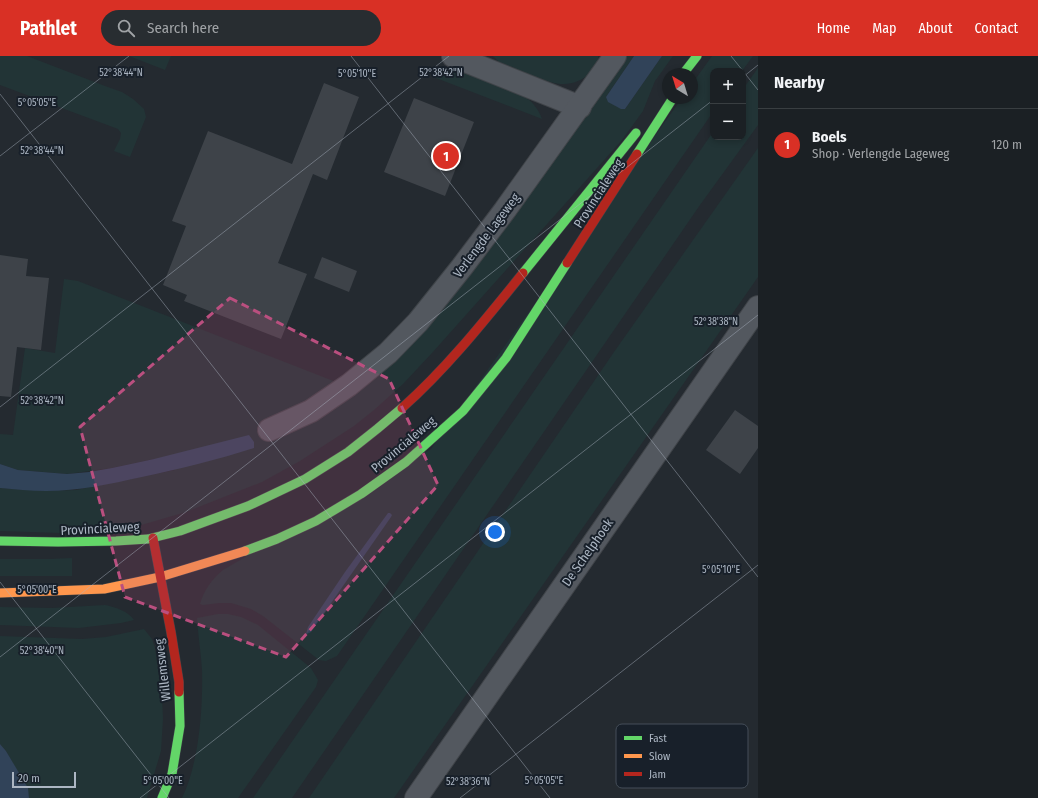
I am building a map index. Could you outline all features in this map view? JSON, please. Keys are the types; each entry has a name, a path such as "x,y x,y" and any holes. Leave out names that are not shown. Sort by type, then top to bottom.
{"main road":[{"path":"688,68 698,56"},
{"path":"691,68 698,56"},
{"path":"654,112 662,101"},
{"name":"Provincialeweg","path":"0,593 104,589 160,577 239,554 316,521 361,494 406,462 463,411 506,358 669,104"},
{"name":"Provincialeweg","path":"0,541 48,544 87,543 153,538 191,527 239,510 288,488 317,472 358,444 402,408 429,383 483,323 644,124"},
{"name":"Willemsweg","path":"153,538 179,682 180,726 172,774 162,798"}],"street":[{"path":"453,56 580,107"},
{"name":"Verlengde Lageweg","path":"269,430 311,411 349,385 393,348 418,322 462,267 616,56"},
{"name":"De Schelphoek","path":"416,798 758,307"}],"highlighted area":[{"path":"230,298 389,379 438,485 286,657 125,597 80,427"}],"shaded area":[{"path":"0,56 27,56 122,92 133,99 144,109 146,117 130,157 114,151 120,139 121,133 118,129 0,85"},
{"path":"129,56 171,56 165,70"},
{"path":"493,56 598,56 598,64 592,72 581,80 567,84 558,84 499,62"},
{"path":"624,56 634,56 606,97 625,109 662,56 673,56 664,68 662,68 662,71 655,81 643,111 622,140 403,384 354,426 300,461 262,482 186,512 131,528 91,534 0,531 0,488 45,491 76,490 175,470 154,459 112,468 67,474 18,470 0,464 0,434 13,435 25,348 55,353 64,279 78,281 336,382 271,440 308,425 335,409 394,361"},
{"path":"712,56 753,56 744,68 710,68 710,116 337,656 326,661 319,660 263,616 251,609 231,603 200,604 209,585 223,570 431,449 678,104 698,104 698,76"},
{"path":"452,67 522,95 539,111 542,119 436,78 442,71"},
{"path":"758,68 758,125 700,205 292,798 253,798 710,136 710,140 746,140 746,85"},
{"path":"758,148 758,277 394,798 309,798 614,352"},
{"path":"72,558 72,576 0,576 0,559"},
{"path":"105,605 125,612 134,620 79,628 0,625 0,607 52,608"},
{"path":"218,614 228,614 241,617 258,625 311,668 318,680 316,687 238,798 182,798 192,769 201,718 202,670 197,618"},
{"path":"144,629 152,639 155,648 162,698 163,719 161,751 147,798 29,798 27,788 6,751 0,744 0,636 82,639 106,637"}],"water":[{"path":"634,56 662,56 625,109 621,109 608,102 606,97"},
{"path":"249,435 254,442 254,448 198,464 130,480 94,487 58,491 34,491 0,488 0,464 18,470 67,474 89,472 154,459"},
{"path":"388,513 392,515 391,517 311,632 306,634 308,627 345,572"},
{"path":"0,744 6,751 28,788 29,798 0,798"}],"building":[{"path":"324,83 359,97 327,180 313,174 278,263 307,274 281,339 184,301 187,295 163,285 186,226 172,221 208,131 292,164"},
{"path":"414,98 474,122 445,196 384,172"},
{"path":"0,255 28,259 26,276 49,278 41,350 17,347 11,397 0,396"},
{"path":"322,257 357,271 349,292 314,278"},
{"path":"735,410 758,426 758,448 740,474 706,450"}],"traffic: fast":[{"path":"688,68 697,56"},
{"path":"637,154 669,104"},
{"path":"523,273 636,133"},
{"path":"245,551 277,539 316,521 361,494 406,462 463,411 506,358 567,263"},
{"path":"0,541 116,541 148,539 180,531 248,506 305,479 348,452 402,408"},
{"path":"162,798 172,774 180,726 179,692"}],"traffic: slow":[{"path":"0,593 104,589 160,577 245,551"}],"traffic: jam":[{"path":"567,263 637,154"},
{"path":"402,408 435,377 480,326 523,273"},
{"path":"153,538 171,632 179,682 179,692"}],"place":[{"name":"Boels","path":"446,156"}]}
